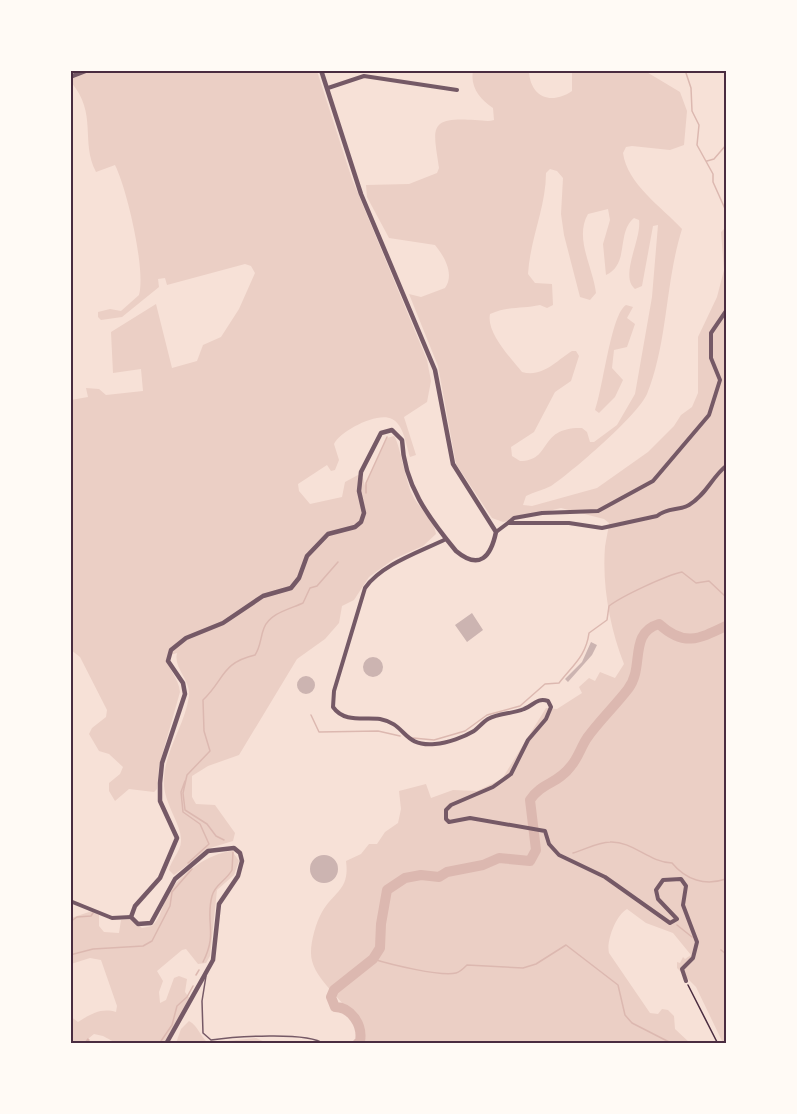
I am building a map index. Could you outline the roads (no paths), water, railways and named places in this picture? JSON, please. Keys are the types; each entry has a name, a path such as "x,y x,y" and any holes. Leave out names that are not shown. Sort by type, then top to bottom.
{"street":[{"path":"70,77 88,70"},
{"path":"321,70 362,194 435,370 453,464 496,532"},
{"path":"328,88 363,73 457,90"},
{"path":"131,917 135,906 160,878 177,838 160,801 162,763 185,694 183,683 168,661 171,650 186,638 224,623 263,596 291,588 299,578 307,556 328,534 355,527 361,522 364,513 359,491 361,472 381,433 392,430 402,440 403,463 415,496 446,539 464,558 476,560 486,558 493,548 496,532 514,518 543,513 598,511 653,481 710,415 720,380 711,358 711,333 726,311"},
{"path":"508,523 569,523 602,528 657,516 664,510 686,507 704,495 726,466"},
{"path":"446,539 371,578 365,588 334,691 333,707 350,718 381,719 396,724 409,740 416,743 436,744 474,731 487,719 521,711 536,700 548,701 551,707 546,719 535,729 511,774 494,787 446,810 449,822 470,818 545,831 549,844 559,855 605,877 670,923 678,919 658,898 656,890 663,880 681,879 686,886 683,905 697,942 693,958 682,969 686,981"},
{"path":"70,901 112,918 131,917 138,924 151,923 175,879 208,851 231,848 237,850 242,861 238,876 219,904 216,951 166,1044"}],"lane":[{"path":"203,977 201,1001 203,1033 211,1040 271,1035 316,1038 324,1044"}],"waterway":[{"path":"685,70 691,88 692,111 699,125 697,145 713,174 713,182 726,211"},
{"path":"707,161 714,159 726,145"},
{"path":"366,493 366,483 387,437"},
{"path":"224,840 216,836 207,824 185,810 183,793 187,775 210,751 204,731 203,700 229,667 244,658 255,655 267,623 281,612 303,603 310,588 317,586 338,562"},
{"path":"413,738 434,740 465,731 487,715 520,706 545,684 559,683 582,654 589,633 607,620 609,606 645,586 682,572 696,583 709,581 726,597"},
{"path":"357,1044 360,1041 358,1023 346,1010 335,1007 331,997 334,990 373,959 380,948 381,924 387,890 405,878 421,875 439,877 447,872 483,865 499,858 530,861 536,850 530,800 566,772 576,760 585,741 628,689 636,671 643,635 659,624 676,636 684,638 700,637 726,626"},
{"path":"311,715 319,732 378,731 400,736"},
{"path":"185,781 181,792 183,812 200,824 209,844 188,863"},
{"path":"573,853 601,843 618,843 663,862 672,863 683,874 696,880 711,882 726,879"},
{"path":"203,962 210,943 212,896 232,870 233,852"},
{"path":"70,955 93,949 143,946 152,941 170,906 172,892 192,869"},
{"path":"70,922 77,917 91,916 93,913"},
{"path":"677,925 692,937"},
{"path":"373,959 449,974 462,970 467,965 523,968 536,964 566,945 618,985 625,1015 632,1023 673,1044"},
{"path":"721,950 726,954"},
{"path":"196,975 199,970"},
{"path":"159,1044 172,1025 177,1006 187,997 193,986"},
{"path":"84,1044 88,1039"},
{"path":"86,1044 89,1040"}]}
